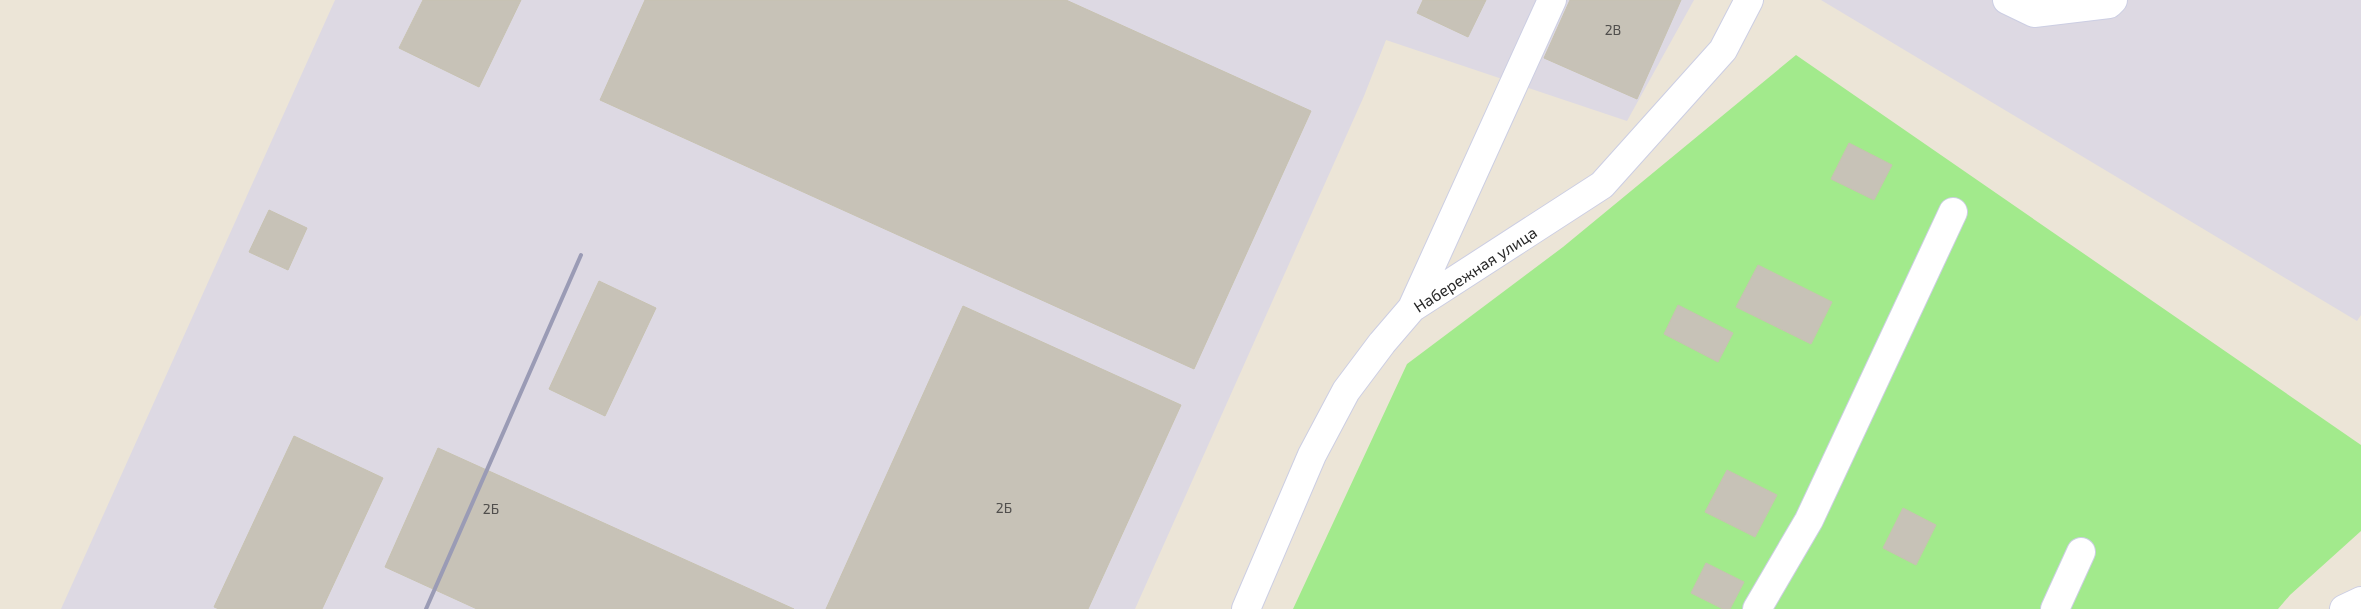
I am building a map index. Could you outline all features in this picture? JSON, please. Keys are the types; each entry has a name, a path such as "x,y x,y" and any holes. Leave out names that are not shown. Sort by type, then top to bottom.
{"street":[{"path":"1412,308 1552,0"},
{"name":"Набережная улица","path":"1246,609 1312,455 1346,391 1382,343 1412,308 1602,185 1724,50 1749,0"},
{"path":"2007,0 2034,13 2109,4 2112,0"},
{"path":"1757,609 1809,520 1953,212"},
{"path":"2055,609 2081,552"},
{"path":"2344,609 2361,601"}],"shaded area":[{"path":"335,0 1694,0 1627,121 1386,40 1364,96 1135,609 61,609"},
{"path":"1821,0 2361,0 2361,315 2357,321"}],"green space":[{"path":"1796,55 2361,445 2361,531 2290,595 2278,609 1293,609 1407,364 1563,247"}],"building":[{"path":"423,0 521,0 479,87 399,48"},
{"path":"645,0 1066,0 1311,111 1194,369 600,100"},
{"path":"1423,0 1486,0 1468,37 1417,13"},
{"path":"1570,0 1681,0 1637,99 1544,58"},
{"path":"1849,143 1892,165 1874,200 1831,179"},
{"path":"269,210 307,228 288,270 249,252"},
{"path":"1758,265 1832,302 1811,344 1736,307"},
{"path":"599,281 656,308 605,416 549,389"},
{"path":"1678,305 1733,333 1718,362 1664,334"},
{"path":"963,306 1181,405 1088,609 826,609"},
{"path":"294,436 383,478 322,609 219,609 214,607"},
{"path":"438,448 794,609 477,609 385,567"},
{"path":"1727,470 1777,495 1755,537 1705,512"},
{"path":"1903,508 1936,525 1916,565 1883,548"},
{"path":"1706,563 1744,582 1730,609 1723,609 1691,593"}],"railway":[{"path":"426,609 581,255"}]}
